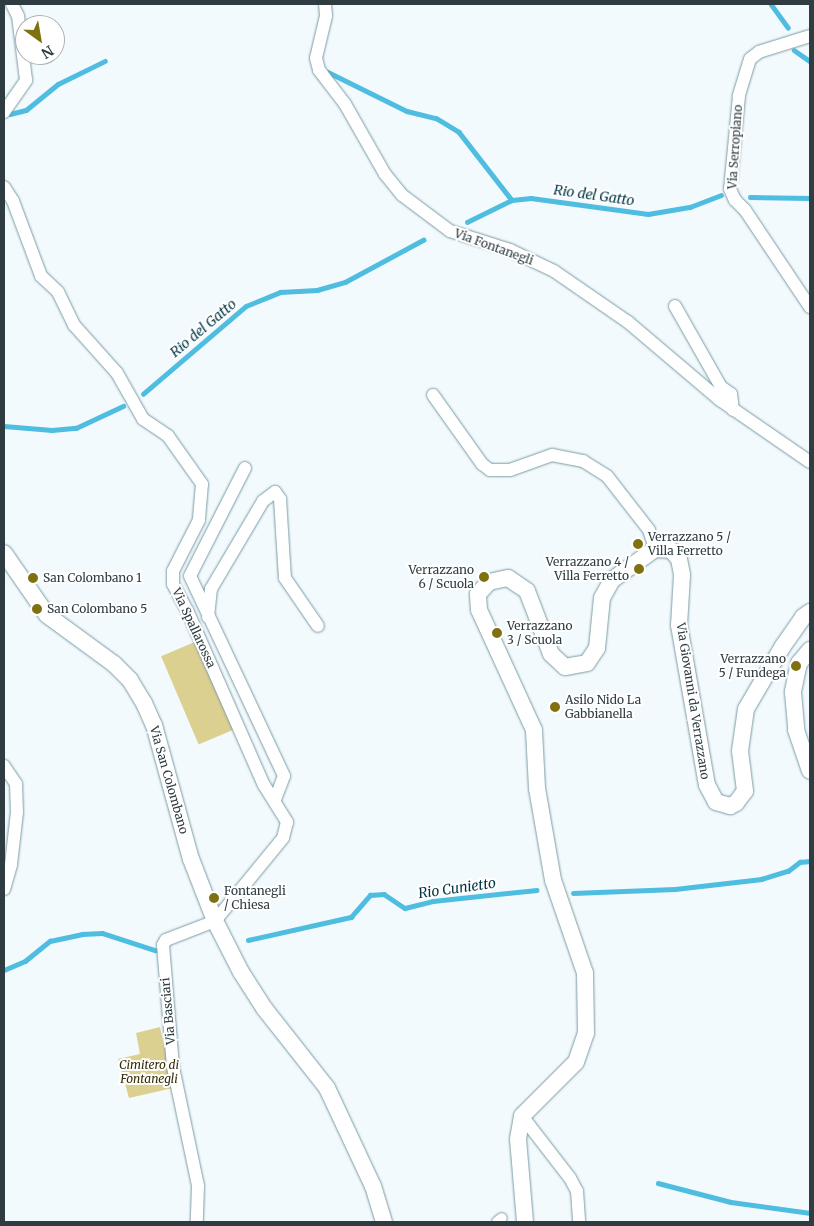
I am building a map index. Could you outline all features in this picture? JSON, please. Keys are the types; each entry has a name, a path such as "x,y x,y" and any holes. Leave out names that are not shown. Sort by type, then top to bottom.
{"street":[{"path":"4,112 26,80 18,16 12,4"},
{"name":"Via Fontanegli","path":"325,4 326,16 316,58 319,70 345,104 385,174 402,195 450,231 510,250 554,270 628,322 733,410 810,462"},
{"name":"Via Serropiano","path":"810,36 759,52 750,59 739,96 730,189 734,200 745,210 810,307"},
{"name":"Via Spallarossa","path":"4,187 13,201 41,276 58,292 74,325 117,373 143,419 168,436 202,484 199,520 173,571 172,584 187,610 264,785 275,799 287,822 283,838 213,917"},
{"path":"675,306 721,386 731,394 733,410"},
{"path":"433,395 482,464 490,470 510,470 552,455 583,461 607,476 649,530 655,549 612,580 602,598 597,648 587,663 565,666 551,654 527,591 508,578 490,582 478,594 479,610 534,730 537,788 553,880 585,973 586,1033 576,1062 522,1116 518,1139 524,1222"},
{"name":"Via Spallarossa","path":"245,468 190,576 284,776 275,799"},
{"name":"Via Spallarossa","path":"208,617 211,589 263,501 275,492 280,499 285,578 318,626"},
{"name":"Via Giovanni da Verrazzano","path":"655,549 671,550 679,559 682,575 679,625 706,785 713,798 722,804 736,803 746,791 740,750 746,709 792,633 810,612"},
{"name":"Via San Colombano","path":"4,553 47,615 114,664 130,680 144,703 154,725 191,859 213,917"},
{"path":"810,650 800,663 793,692 796,730 810,772"},
{"path":"4,766 16,784 17,812 11,866 4,889"},
{"path":"213,917 241,972 264,1008 327,1088 373,1186 384,1222"},
{"name":"Via Basciari","path":"197,1222 198,1186 172,1067 163,945 166,940 213,917"},
{"path":"522,1116 570,1178 577,1191 579,1222"}],"green space":[{"path":"197,641 235,729 199,745 161,656"},
{"name":"Cimitero di Fontanegli","path":"160,1027 173,1088 129,1098 118,1059 140,1054 136,1033"}],"waterway":[{"path":"771,4 788,27"},
{"path":"794,50 810,61"},
{"path":"10,114 26,110 58,84 105,61"},
{"path":"328,72 407,111 436,118 459,132 512,200"},
{"name":"Rio del Gatto","path":"467,222 512,200 531,198 648,214 690,207 721,195"},
{"name":"Rio del Gatto","path":"750,197 810,198"},
{"name":"Rio del Gatto","path":"143,394 246,306 280,292 317,290 345,282 423,240"},
{"name":"Rio del Gatto","path":"4,426 52,430 76,428 123,406"},
{"name":"Rio Cunietto","path":"573,893 675,889 761,879 788,871 800,862 810,861"},
{"name":"Rio Cunietto","path":"248,940 351,917 370,895 384,894 405,908 433,901 536,890"},
{"name":"Rio Cunietto","path":"4,970 25,961 50,941 82,934 102,933 155,950"},
{"path":"658,1183 731,1202 810,1213"}],"place":[{"name":"Verrazzano 5 / Villa Ferretto","path":"638,544"},
{"name":"Verrazzano 4 / Villa Ferretto","path":"639,569"},
{"name":"Verrazzano 6 / Scuola","path":"484,577"},
{"name":"San Colombano 1","path":"33,578"},
{"name":"San Colombano 5","path":"37,609"},
{"name":"Verrazzano 3 / Scuola","path":"497,633"},
{"name":"Verrazzano 5 / Fundega","path":"796,666"},
{"name":"Asilo Nido La Gabbianella","path":"555,707"},
{"name":"Fontanegli / Chiesa","path":"214,898"}]}
